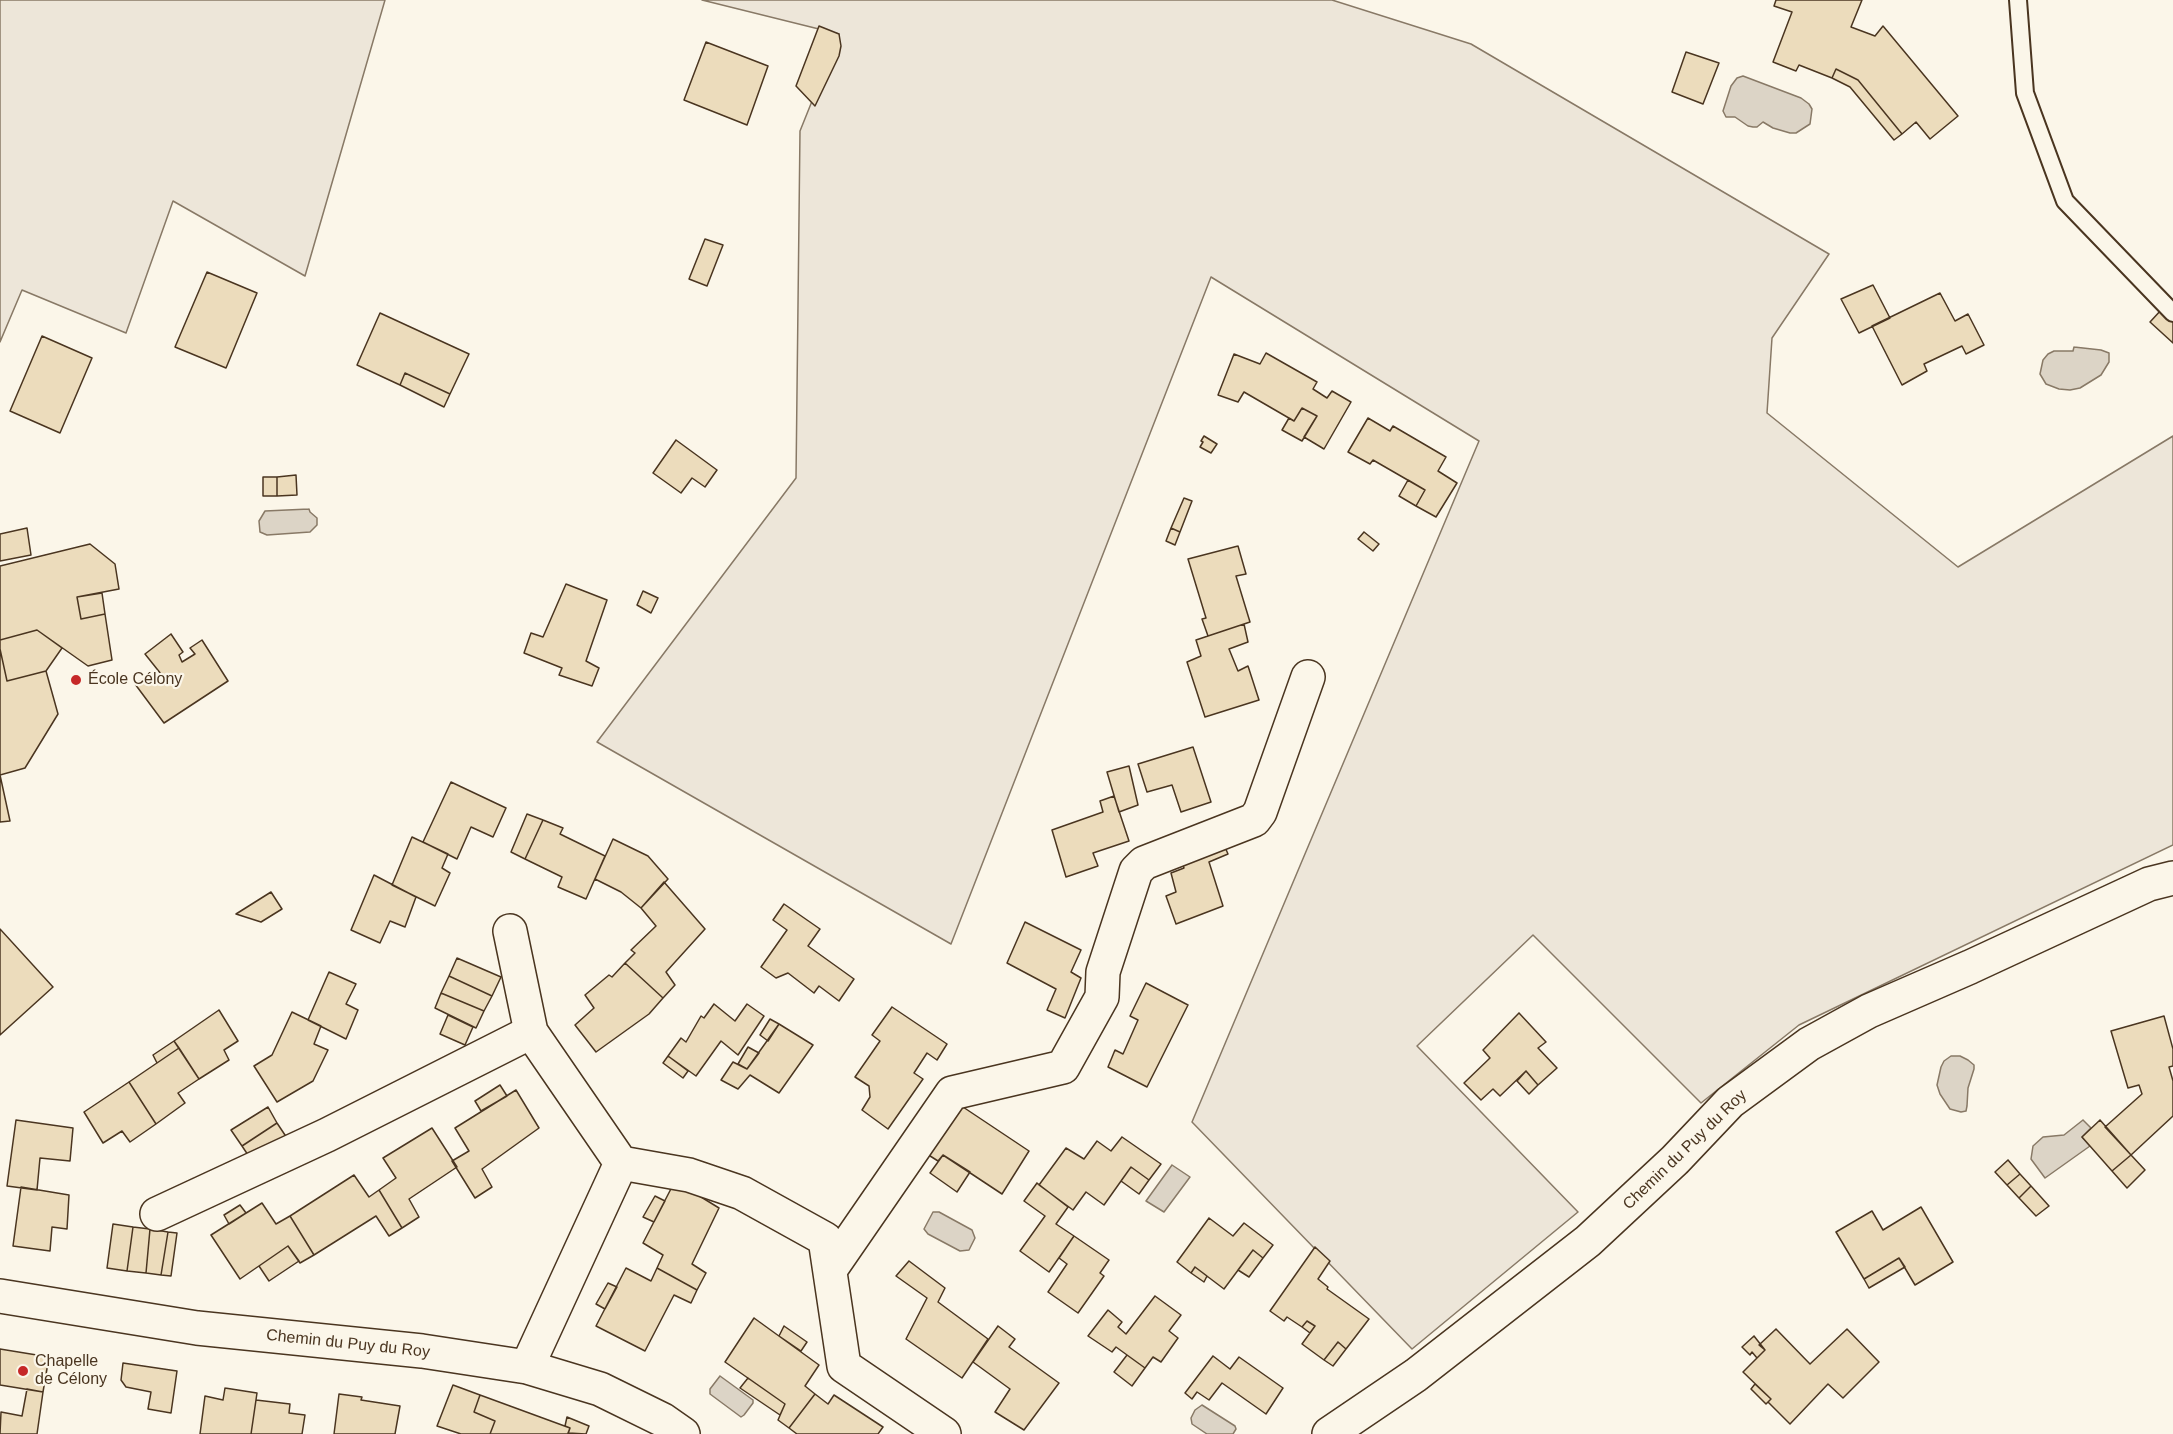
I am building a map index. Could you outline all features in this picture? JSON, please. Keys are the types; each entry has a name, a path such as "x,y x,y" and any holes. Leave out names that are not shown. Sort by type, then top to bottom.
{"street":[{"path":"830,1270 952,1093 1063,1067 1102,997 1103,972 1137,871 1143,863 1254,820 1260,812 1308,677"},
{"name":"Chemin du Puy du Roy","path":"1329,1434 1416,1375 1588,1241 1676,1160 1730,1102 1809,1044 1869,1011 2149,884 2173,878"},
{"path":"510,931 531,1032 621,1163 689,1175 742,1193 825,1239 844,1366 944,1434"},
{"path":"157,1214 327,1135 531,1032"},
{"path":"527,1367 621,1163"},
{"name":"Chemin du Puy du Roy","path":"0,1296 197,1328 422,1351 527,1367 600,1389 663,1420 683,1434"}],"lane":[{"path":"2018,0 2025,93 2065,201 2173,313"}],"shaded area":[{"path":"0,0 385,0 305,276 173,201 126,333 22,290 0,342"},
{"path":"702,0 1332,0 1471,44 1829,254 1772,338 1767,413 1958,567 2173,436 2173,845 1799,1025 1701,1103 1533,935 1417,1046 1578,1212 1412,1349 1192,1122 1479,441 1211,277 951,944 597,742 796,478 800,131 839,34"},
{"path":"1743,76 1801,98 1812,109 1810,124 1796,133 1790,133 1763,122 1753,127 1735,117 1726,117 1723,111 1731,86 1737,78"},
{"path":"2074,347 2109,353 2109,362 2101,375 2080,388 2070,390 2046,384 2040,374 2043,360 2054,351 2073,351"},
{"path":"309,509 317,518 317,525 310,532 267,535 260,532 259,521 265,511"},
{"path":"1951,1056 1960,1056 1974,1065 1968,1088 1966,1111 1950,1109 1937,1085 1941,1067 1944,1061"},
{"path":"2083,1120 2091,1128 2082,1137 2090,1146 2045,1178 2031,1159 2033,1146 2043,1137 2064,1135"},
{"path":"1172,1165 1190,1177 1164,1212 1146,1201"},
{"path":"933,1212 939,1212 972,1230 975,1238 969,1250 960,1251 928,1234 924,1229"},
{"path":"720,1376 753,1400 741,1417 710,1394 710,1389"},
{"path":"1202,1405 1235,1426 1233,1434 1207,1434 1192,1424 1191,1418 1195,1410"}],"building":[{"path":"1776,0 1862,0 1851,27 1875,36 1883,26 1958,116 1930,139 1916,122 1902,134 1858,80 1836,69 1832,78 1799,65 1796,71 1773,62 1792,12 1774,6"},
{"path":"819,26 839,34 841,46 839,56 815,106 796,86"},
{"path":"706,42 768,66 747,125 684,100"},
{"path":"1686,52 1719,63 1703,104 1672,92"},
{"path":"1836,69 1858,80 1902,134 1894,140 1850,87 1832,78"},
{"path":"705,239 723,245 707,286 689,279"},
{"path":"207,272 257,293 226,368 175,347"},
{"path":"1873,285 1890,318 1859,333 1841,299"},
{"path":"1940,293 1955,321 1968,314 1984,345 1966,354 1962,346 1924,364 1927,371 1902,385 1872,326"},
{"path":"2162,309 2173,320 2173,343 2150,322"},
{"path":"380,313 469,354 450,394 405,373 400,385 357,365"},
{"path":"42,336 92,358 60,433 10,411"},
{"path":"1266,353 1317,382 1313,389 1327,398 1332,391 1351,402 1324,449 1304,437 1317,416 1302,408 1294,421 1244,392 1238,402 1218,395 1234,354 1260,364"},
{"path":"405,373 450,394 444,407 400,385"},
{"path":"1302,408 1317,416 1302,441 1282,430 1289,418 1294,421"},
{"path":"1368,418 1390,431 1393,426 1446,457 1438,471 1457,483 1436,517 1416,506 1425,490 1373,460 1370,464 1348,452"},
{"path":"1204,436 1217,444 1211,453 1200,447"},
{"path":"676,440 717,470 705,487 692,478 681,493 653,473"},
{"path":"296,475 297,495 277,496 277,477"},
{"path":"263,477 277,477 277,496 263,496"},
{"path":"1408,480 1425,490 1416,506 1399,496"},
{"path":"1184,498 1192,501 1180,532 1171,528"},
{"path":"27,528 31,555 0,561 0,534"},
{"path":"1171,528 1180,532 1175,545 1166,541"},
{"path":"1364,532 1379,544 1373,551 1358,539"},
{"path":"90,544 115,564 119,589 77,597 81,619 105,614 112,660 88,666 37,630 0,640 0,566"},
{"path":"1238,546 1246,574 1236,576 1250,622 1208,636 1202,619 1206,618 1188,559"},
{"path":"566,584 607,600 586,661 599,668 592,686 559,675 562,668 524,653 531,633 543,637"},
{"path":"643,591 658,598 651,613 637,605"},
{"path":"102,593 105,614 81,619 77,597"},
{"path":"1244,624 1248,642 1229,649 1238,671 1248,666 1259,700 1205,717 1187,662 1201,656 1196,640"},
{"path":"37,630 62,648 46,671 7,681 0,640"},
{"path":"171,634 183,652 179,655 182,662 195,654 190,648 202,640 228,681 164,723 135,684 150,674 153,680 161,674 145,654"},
{"path":"0,649 7,681 46,671 58,714 25,768 0,775"},
{"path":"1193,747 1211,802 1181,812 1172,785 1147,792 1138,764"},
{"path":"1129,766 1138,805 1119,812 1107,772"},
{"path":"0,775 10,821 0,822"},
{"path":"451,782 506,808 493,837 471,827 457,859 423,842"},
{"path":"1114,796 1129,841 1093,853 1098,866 1066,877 1052,830 1103,812 1100,801"},
{"path":"527,814 543,820 525,859 511,852"},
{"path":"543,820 563,828 560,834 605,856 586,899 558,887 562,877 525,859"},
{"path":"412,837 448,854 442,868 450,873 435,906 392,885"},
{"path":"1221,838 1228,854 1209,862 1223,906 1176,924 1166,896 1176,892 1171,873 1184,868 1179,854"},
{"path":"613,839 648,856 668,879 641,908 621,892 595,879"},
{"path":"374,875 416,897 405,927 390,921 380,943 351,930"},
{"path":"664,882 705,929 666,972 675,985 663,998 625,963 635,953 631,950 656,926 641,908"},
{"path":"271,892 282,909 261,922 236,914"},
{"path":"784,904 820,929 808,946 854,979 839,1001 819,986 814,993 788,973 776,978 761,967 787,930 773,920"},
{"path":"1025,922 1081,950 1071,972 1081,978 1065,1018 1047,1010 1056,989 1007,963"},
{"path":"0,929 53,987 0,1035"},
{"path":"457,958 501,977 492,996 449,976"},
{"path":"625,963 663,998 649,1014 596,1052 575,1025 594,1008 585,995 609,975 612,977"},
{"path":"329,972 356,984 346,1004 358,1010 346,1039 308,1020"},
{"path":"449,976 492,996 484,1011 441,993"},
{"path":"1146,983 1188,1005 1147,1087 1108,1067 1115,1050 1123,1054 1138,1020 1130,1016"},
{"path":"441,993 484,1011 476,1028 435,1008"},
{"path":"714,1004 735,1021 747,1004 764,1016 738,1055 721,1041 696,1076 668,1056 681,1038 686,1042 701,1016 704,1018"},
{"path":"892,1007 947,1044 937,1060 927,1053 914,1073 923,1079 888,1129 862,1110 870,1097 869,1086 855,1077 880,1041 872,1035"},
{"path":"219,1010 238,1041 224,1050 229,1060 199,1079 174,1041"},
{"path":"292,1012 321,1026 314,1044 328,1050 313,1081 277,1102 254,1066 272,1055"},
{"path":"1519,1013 1546,1042 1538,1048 1557,1068 1538,1085 1526,1071 1500,1096 1493,1089 1481,1100 1464,1083 1490,1058 1483,1050"},
{"path":"448,1015 473,1027 465,1045 440,1034"},
{"path":"2164,1016 2173,1049 2173,1066 2169,1067 2173,1081 2173,1116 2131,1155 2105,1127 2142,1094 2139,1085 2128,1088 2111,1031"},
{"path":"770,1019 779,1024 768,1041 760,1035"},
{"path":"779,1024 813,1045 779,1093 750,1075 738,1089 721,1080 733,1062 747,1069"},
{"path":"174,1041 179,1048 157,1063 153,1055"},
{"path":"748,1047 759,1053 747,1069 738,1064"},
{"path":"179,1048 199,1079 178,1093 185,1103 156,1124 129,1082"},
{"path":"668,1056 688,1071 683,1078 663,1063"},
{"path":"1526,1071 1538,1085 1529,1094 1517,1081"},
{"path":"129,1082 156,1124 130,1142 122,1131 103,1143 84,1112"},
{"path":"500,1085 507,1096 481,1111 475,1101"},
{"path":"516,1090 539,1128 482,1169 492,1187 475,1198 452,1161 469,1151 455,1128"},
{"path":"960,1105 1029,1151 1002,1194 943,1155 938,1161 927,1154"},
{"path":"268,1107 277,1123 242,1146 231,1130"},
{"path":"16,1120 73,1128 70,1161 40,1158 37,1190 7,1186"},
{"path":"2100,1120 2131,1155 2112,1171 2082,1137"},
{"path":"277,1123 287,1138 252,1161 242,1146"},
{"path":"432,1128 457,1167 409,1199 419,1217 402,1228 379,1190 396,1178 383,1158"},
{"path":"1122,1137 1161,1164 1149,1180 1131,1167 1104,1205 1086,1192 1073,1210 1039,1185 1066,1148 1084,1159 1097,1141 1111,1151"},
{"path":"943,1155 970,1172 957,1192 930,1173"},
{"path":"2131,1155 2145,1170 2127,1188 2112,1171"},
{"path":"2008,1160 2020,1174 2007,1185 1995,1172"},
{"path":"1131,1167 1149,1180 1139,1194 1121,1181"},
{"path":"2020,1174 2031,1186 2019,1198 2007,1185"},
{"path":"354,1175 369,1197 379,1190 402,1228 389,1236 376,1216 314,1255 290,1216"},
{"path":"675,1181 719,1208 692,1264 706,1273 697,1290 657,1268 663,1255 643,1243"},
{"path":"1037,1183 1068,1207 1056,1224 1074,1236 1049,1272 1020,1251 1045,1216 1024,1201"},
{"path":"2031,1186 2049,1206 2036,1216 2019,1198"},
{"path":"21,1187 69,1195 67,1229 52,1227 50,1251 13,1246"},
{"path":"655,1196 665,1201 654,1222 643,1217"},
{"path":"262,1203 276,1224 290,1216 314,1255 300,1263 288,1246 240,1279 211,1235"},
{"path":"240,1205 246,1213 229,1224 224,1215"},
{"path":"1921,1207 1953,1262 1915,1285 1899,1258 1864,1279 1836,1232 1872,1211 1883,1230"},
{"path":"1209,1218 1233,1236 1244,1223 1273,1245 1263,1258 1253,1250 1224,1289 1195,1267 1191,1273 1177,1262"},
{"path":"113,1224 133,1227 127,1271 107,1268"},
{"path":"133,1227 150,1229 146,1273 127,1271"},
{"path":"150,1229 168,1232 161,1275 146,1273"},
{"path":"168,1232 177,1233 171,1276 161,1275"},
{"path":"1074,1236 1109,1260 1100,1273 1104,1276 1078,1313 1048,1292 1067,1264 1059,1258"},
{"path":"288,1246 299,1261 269,1281 259,1266"},
{"path":"1315,1247 1330,1261 1318,1279 1328,1287 1327,1289 1369,1319 1346,1349 1338,1342 1324,1360 1302,1344 1315,1326 1307,1321 1302,1327 1287,1317 1284,1321 1270,1311"},
{"path":"1253,1250 1263,1258 1249,1277 1238,1270"},
{"path":"1899,1258 1905,1267 1869,1288 1864,1279"},
{"path":"909,1261 945,1288 938,1302 988,1339 962,1378 906,1339 927,1298 896,1276"},
{"path":"1195,1267 1207,1276 1204,1282 1191,1273"},
{"path":"626,1268 651,1281 657,1268 697,1290 691,1303 674,1295 645,1351 596,1326"},
{"path":"608,1283 617,1287 605,1309 596,1304"},
{"path":"1155,1296 1181,1315 1169,1331 1178,1338 1161,1362 1153,1357 1145,1368 1116,1347 1112,1352 1088,1336 1108,1310 1122,1322 1118,1327 1126,1334"},
{"path":"754,1318 819,1365 805,1386 815,1394 789,1428 778,1420 785,1404 725,1362"},
{"path":"1307,1321 1315,1326 1310,1333 1302,1327"},
{"path":"784,1326 807,1342 801,1351 779,1336"},
{"path":"998,1326 1015,1339 1009,1347 1059,1383 1024,1430 995,1412 1010,1389 973,1362"},
{"path":"1776,1329 1810,1364 1847,1329 1879,1362 1843,1398 1828,1384 1790,1424 1768,1402 1771,1399 1743,1372 1765,1350 1759,1345"},
{"path":"1754,1336 1765,1350 1757,1358 1752,1352 1750,1355 1742,1347"},
{"path":"1338,1342 1346,1349 1333,1366 1324,1360"},
{"name":"Chapelle de Célony","path":"0,1349 49,1357 43,1392 0,1385"},
{"path":"1127,1355 1145,1368 1132,1386 1114,1372"},
{"path":"1213,1356 1230,1369 1239,1357 1283,1388 1266,1414 1222,1383 1209,1400 1197,1392 1192,1399 1185,1393"},
{"path":"123,1363 177,1371 171,1413 148,1409 151,1392 126,1387 121,1380"},
{"path":"748,1378 785,1404 780,1415 740,1388"},
{"path":"1755,1384 1771,1399 1766,1404 1751,1389"},
{"path":"453,1385 480,1395 474,1412 495,1421 490,1434 461,1434 437,1426"},
{"path":"225,1388 257,1393 251,1434 200,1434 205,1396 223,1400"},
{"path":"27,1389 43,1392 37,1434 0,1434 1,1412 22,1416"},
{"path":"339,1394 400,1406 395,1434 334,1434"},
{"path":"815,1394 828,1404 834,1395 883,1427 878,1434 797,1434 789,1428"},
{"path":"480,1395 570,1428 568,1434 490,1434 495,1421 474,1412"},
{"path":"256,1400 290,1404 289,1413 305,1415 302,1434 251,1434"},
{"path":"567,1417 589,1426 586,1434 568,1433 570,1428 565,1426"}],"place":[{"name":"École Célony","path":"76,680"},
{"name":"Chapelle de Célony","path":"23,1371"}]}
